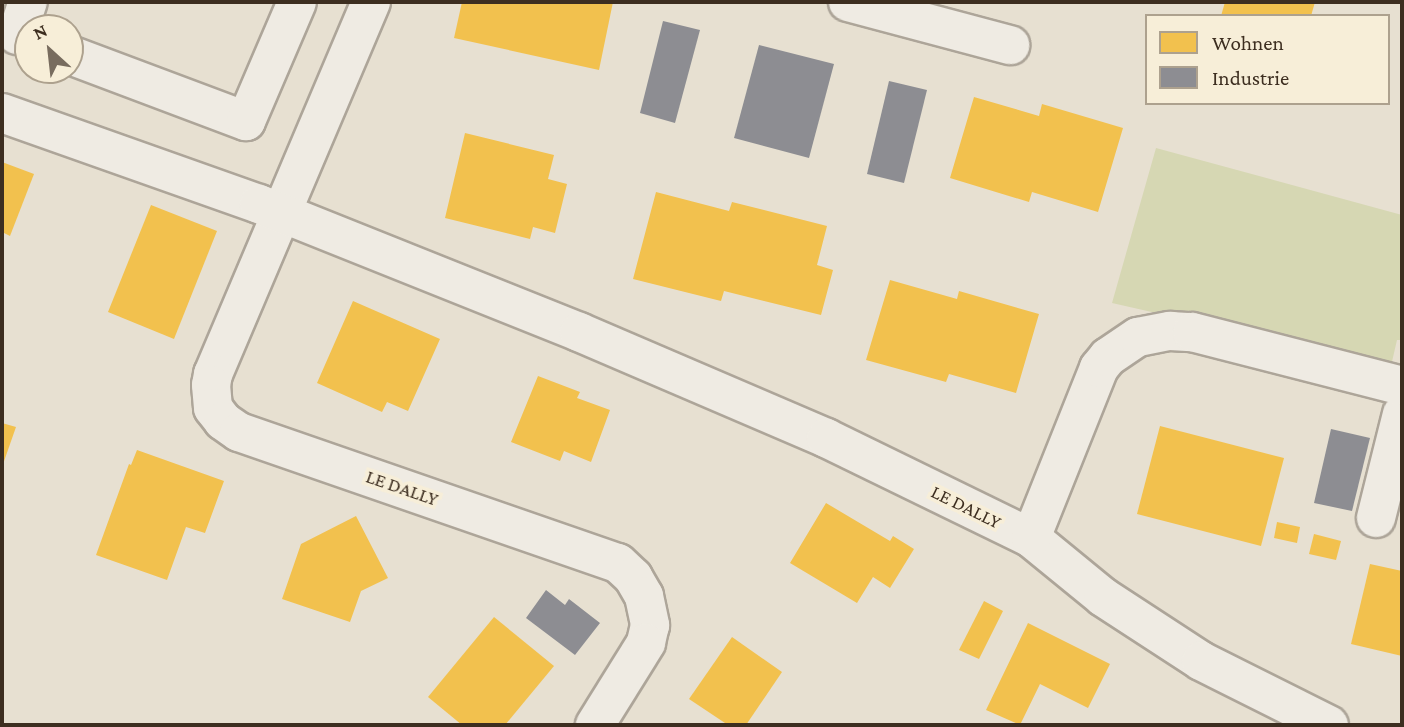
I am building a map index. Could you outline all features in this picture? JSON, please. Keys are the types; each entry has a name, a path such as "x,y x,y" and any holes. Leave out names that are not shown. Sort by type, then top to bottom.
{"street":[{"path":"84,60 246,121 297,2"},
{"name":"LE DALLY","path":"370,2 213,374 214,408 223,421 239,432 618,563 633,577 644,596 650,625 646,643 596,725"},
{"path":"848,2 1010,45"},
{"name":"LE DALLY","path":"2,113 259,204 579,332 826,438 1031,538 1103,597 1200,661 1329,725"},
{"path":"1031,538 1099,368 1138,337 1170,331 1192,332 1402,386"},
{"path":"1376,518 1402,414"}],"green space":[{"path":"1156,148 1402,215 1402,340 1397,340 1391,366 1112,303"}],"building: Wohnen":[{"path":"462,2 613,2 599,70 454,38"},
{"path":"1225,2 1315,2 1312,14 1222,14"},
{"path":"974,97 1039,116 1042,104 1123,128 1098,212 1032,192 1029,202 950,178"},
{"path":"465,133 554,155 548,179 567,184 555,233 533,227 530,239 445,218"},
{"path":"2,162 34,174 10,236 2,232"},
{"path":"656,192 729,211 732,202 827,226 817,265 833,270 821,315 724,291 721,301 633,279"},
{"path":"151,205 217,231 174,339 108,312"},
{"path":"890,280 957,299 959,291 1039,314 1016,393 949,374 946,382 866,360"},
{"path":"353,301 440,339 408,411 387,402 382,412 317,383"},
{"path":"538,376 580,392 577,398 610,410 591,462 564,451 560,461 511,442"},
{"path":"2,423 16,427 2,467"},
{"path":"1160,426 1284,458 1261,546 1137,514"},
{"path":"137,450 224,481 205,533 186,527 167,580 96,555 129,464 131,465"},
{"path":"826,503 890,541 893,536 914,549 890,588 873,577 857,603 790,563"},
{"path":"356,516 388,578 361,591 350,622 282,599 301,544"},
{"path":"1277,522 1300,527 1297,543 1274,538"},
{"path":"1314,534 1341,541 1336,560 1309,554"},
{"path":"1370,564 1402,571 1402,656 1351,644"},
{"path":"984,601 1003,611 979,659 959,650"},
{"path":"494,617 554,666 505,725 462,725 428,697"},
{"path":"1028,623 1110,664 1088,708 1040,684 1020,725 986,710"},
{"path":"732,637 782,672 746,725 728,725 689,699"}],"building: Industrie":[{"path":"663,21 700,30 675,123 640,113"},
{"path":"759,45 834,64 809,158 734,138"},
{"path":"889,81 927,90 904,183 867,174"},
{"path":"1331,429 1370,438 1352,511 1314,503"},
{"path":"546,590 565,605 569,599 600,623 575,655 526,618"}]}
